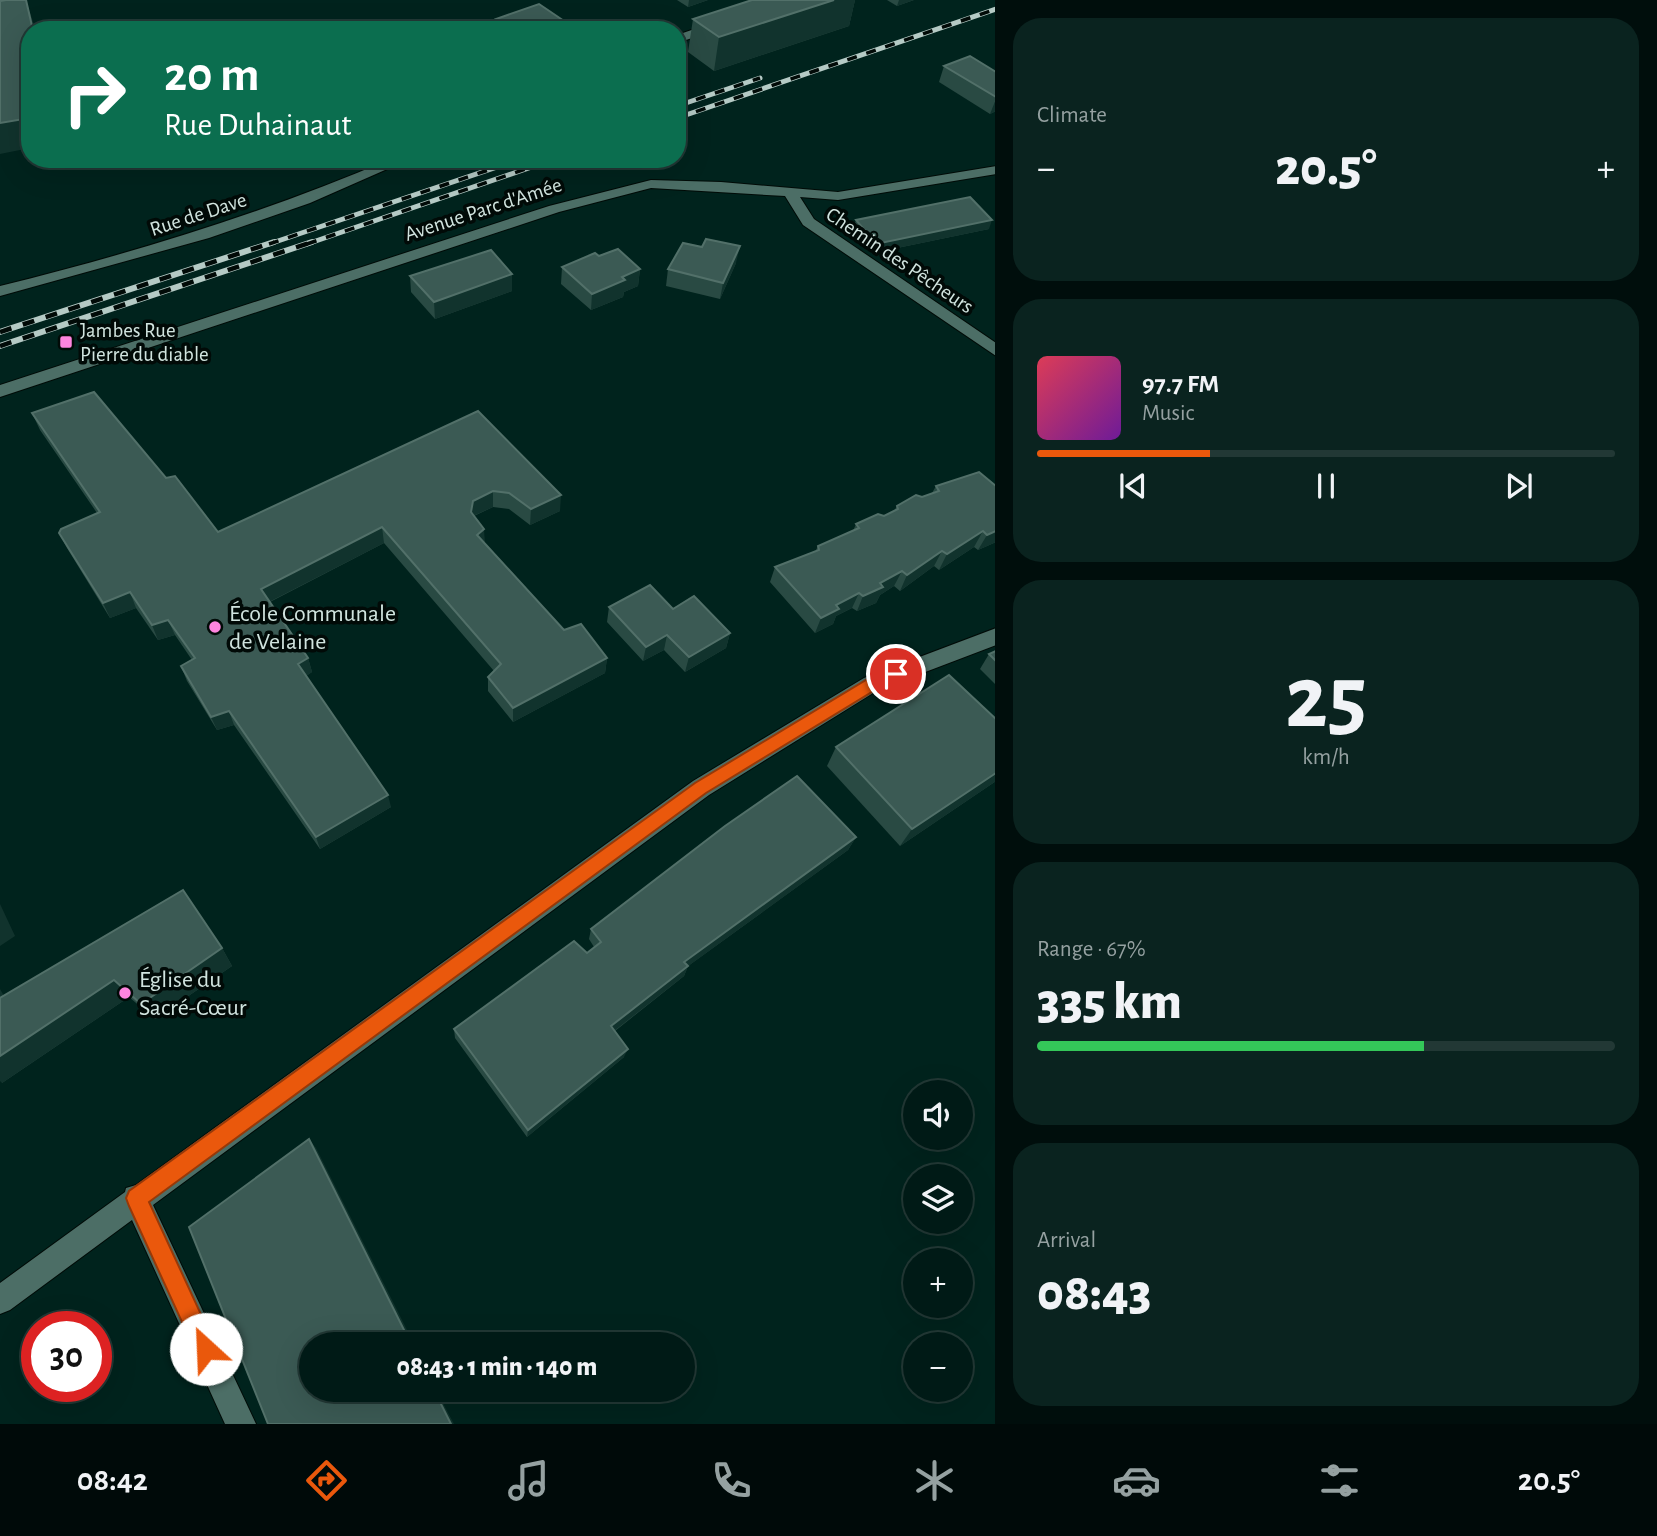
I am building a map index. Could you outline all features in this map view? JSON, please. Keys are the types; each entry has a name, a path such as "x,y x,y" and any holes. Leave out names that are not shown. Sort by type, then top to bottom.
{"street":[{"path":"686,36 725,22"},
{"name":"Rue de Dave","path":"0,291 95,268 169,246 280,209 381,168"},
{"name":"Avenue Parc d'Amée","path":"0,391 554,209 651,184 722,186 838,196 995,170"},
{"name":"Chemin des Pêcheurs","path":"791,194 808,222 995,350"},
{"path":"0,1300 136,1198 701,788 871,684 995,636"},
{"path":"136,1198 241,1424"}],"building":[{"path":"26,0 31,21 21,21 21,120 0,123 0,1"},
{"path":"752,0 834,0 719,37 693,19"},
{"path":"539,4 564,21 499,21 496,19"},
{"path":"970,56 995,71 995,96 944,66"},
{"path":"970,197 992,220 876,244 856,220"},
{"path":"706,239 740,246 723,283 668,269 683,243 702,247"},
{"path":"618,249 640,269 622,277 625,280 592,294 562,267 595,253 599,256"},
{"path":"491,250 512,274 434,302 410,276"},
{"name":"École Communale de Velaine","path":"94,392 166,478 175,476 218,532 478,411 561,495 531,509 509,493 493,491 473,501 471,512 484,529 477,535 564,630 581,624 607,658 513,708 488,677 501,664 382,527 261,589 308,658 298,664 388,795 316,837 229,711 211,717 181,666 195,658 168,620 152,625 130,592 103,603 59,533 61,529 100,512 32,413"},
{"path":"979,472 995,485 995,531 987,535 983,531 947,554 942,551 907,575 902,571 880,583 883,587 863,596 859,593 836,605 839,609 821,618 775,567 819,550 818,546 859,528 856,524 878,514 884,516 916,495 922,497 939,491 936,486"},
{"path":"650,585 673,609 694,596 730,633 689,657 667,635 646,647 609,607"},
{"path":"949,675 995,718 995,774 912,829 836,747"},
{"path":"797,776 856,837 684,962 688,966 611,1026 628,1049 528,1130 454,1029 574,941 587,953 601,942 591,929 725,826"},
{"name":"Église du Sacré-Cœur","path":"183,890 222,948 141,1004 114,980 0,1056 0,998"},
{"path":"309,1139 405,1332 299,1332 299,1402 440,1402 451,1424 268,1424 189,1227"}],"railway":[{"path":"686,115 995,9"},
{"path":"686,103 760,78"},
{"path":"269,244 494,168"},
{"path":"307,244 529,168"},
{"path":"0,332 274,242"},
{"path":"0,346 312,242"}],"place":[{"name":"Jambes Rue Pierre du diable","path":"66,342"},
{"name":"École Communale de Velaine","path":"215,627"},
{"name":"Église du Sacré-Cœur","path":"125,993"}],"route":[{"path":"206,1349 136,1198 701,788 871,684 896,674"}]}
